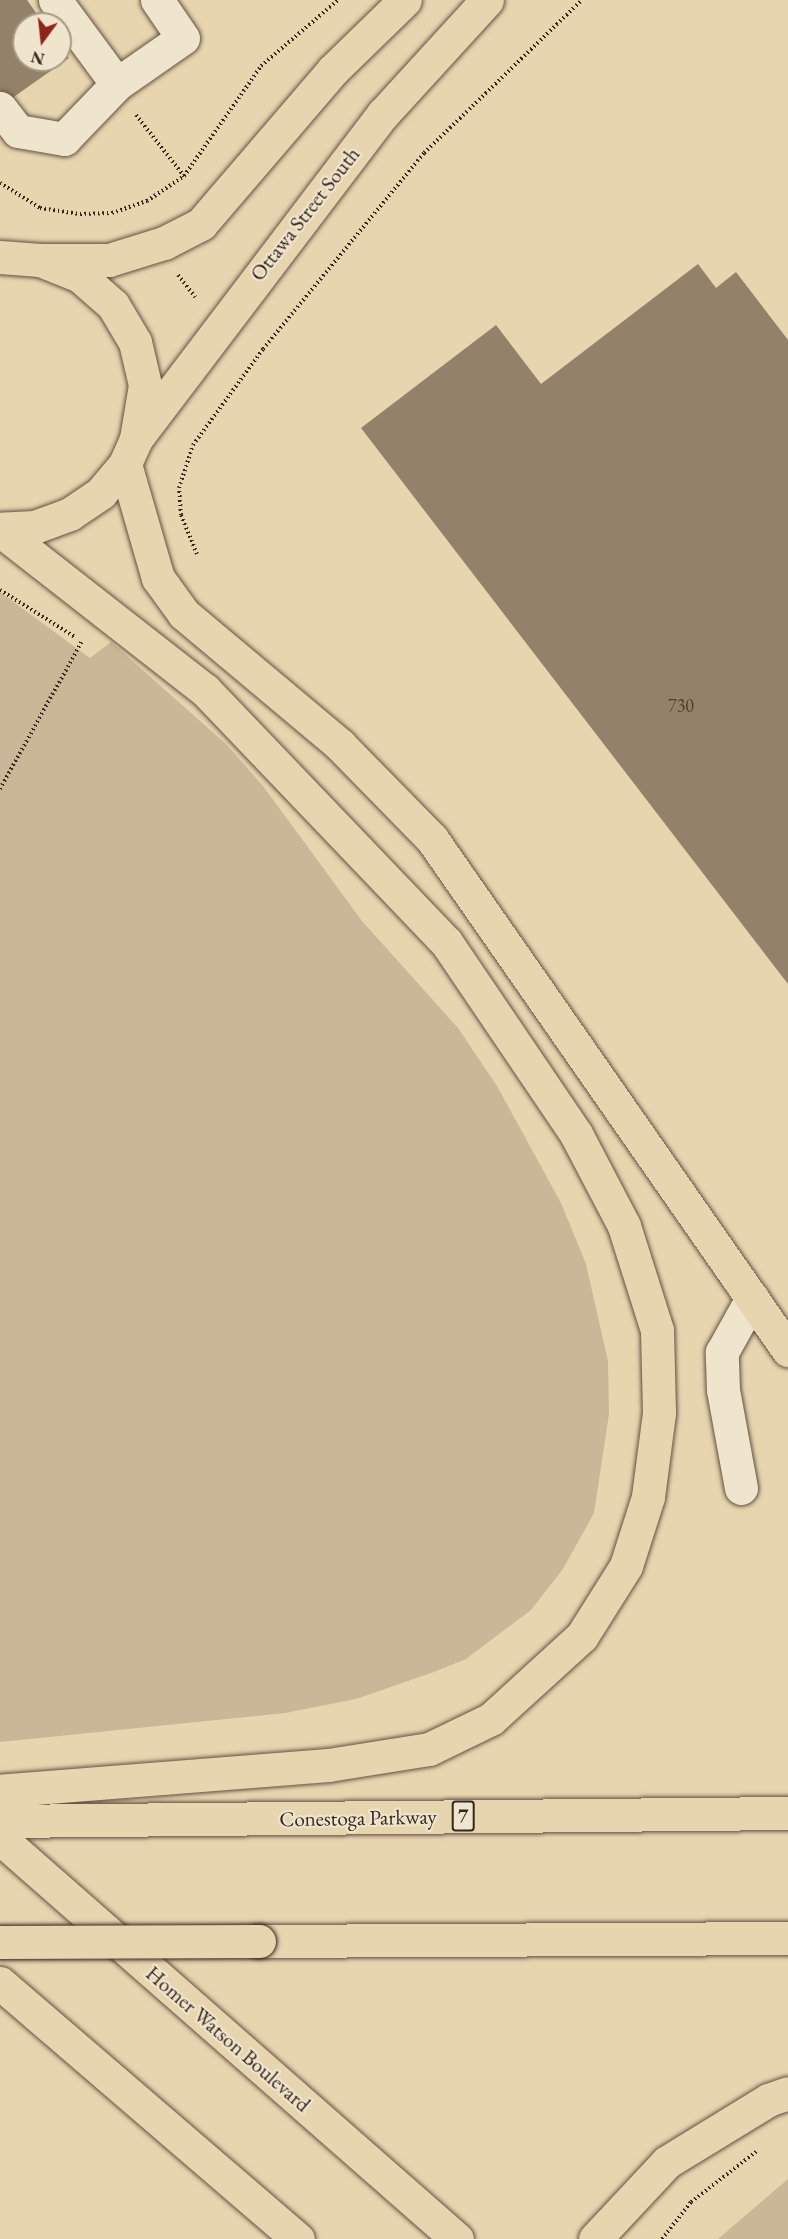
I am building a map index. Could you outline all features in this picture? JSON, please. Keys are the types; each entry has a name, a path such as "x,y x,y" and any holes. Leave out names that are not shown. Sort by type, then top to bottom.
{"main road":[{"path":"14,253 110,260 164,243 201,224 333,70 405,0"},
{"name":"Ottawa Street South","path":"0,530 35,527 70,514 101,493 383,114 487,0"},
{"path":"14,253 80,276 113,305 135,342 145,385 131,452 158,578 184,614 340,745 432,839 788,1350"},
{"path":"0,530 205,690 446,942 576,1134 624,1226 657,1330 659,1413 648,1497 626,1566 582,1636 491,1719 429,1749 328,1765 0,1791"},
{"name":"Conestoga Parkway","path":"0,1821 788,1813"},
{"name":"Homer Watson Boulevard","path":"0,1838 457,2239"},
{"path":"0,1942 788,1938"},
{"path":"0,1983 298,2239"},
{"path":"595,2239 667,2162 788,2093"}],"lane":[{"path":"55,0 124,97"},
{"path":"0,108 18,131 64,140 124,97 183,38 157,0"},
{"path":"741,1488 723,1390 722,1352 752,1298"}],"path":[{"path":"0,183 40,208 80,214 112,213 147,201 184,176 226,120 261,66 338,0"},
{"path":"197,554 181,515 183,466 228,397 336,258 424,153 582,0"},
{"path":"124,97 184,176"},
{"path":"175,269 183,288 195,297"},
{"path":"0,590 84,643 27,735 0,789"},
{"path":"662,2239 691,2202 762,2147"}],"shaded area":[{"path":"0,592 90,658 111,642 226,744 263,786 362,921 458,1028 497,1086 561,1203 586,1264 608,1361 609,1414 594,1513 563,1569 531,1610 466,1659 356,1699 285,1713 0,1742"},
{"path":"788,2179 788,2239 718,2239"}],"building":[{"path":"0,0 27,0 36,12 12,12 12,72 49,72 8,101 0,90"},
{"path":"698,264 716,288 736,272 788,340 788,984 361,428 496,325 541,384"}]}
